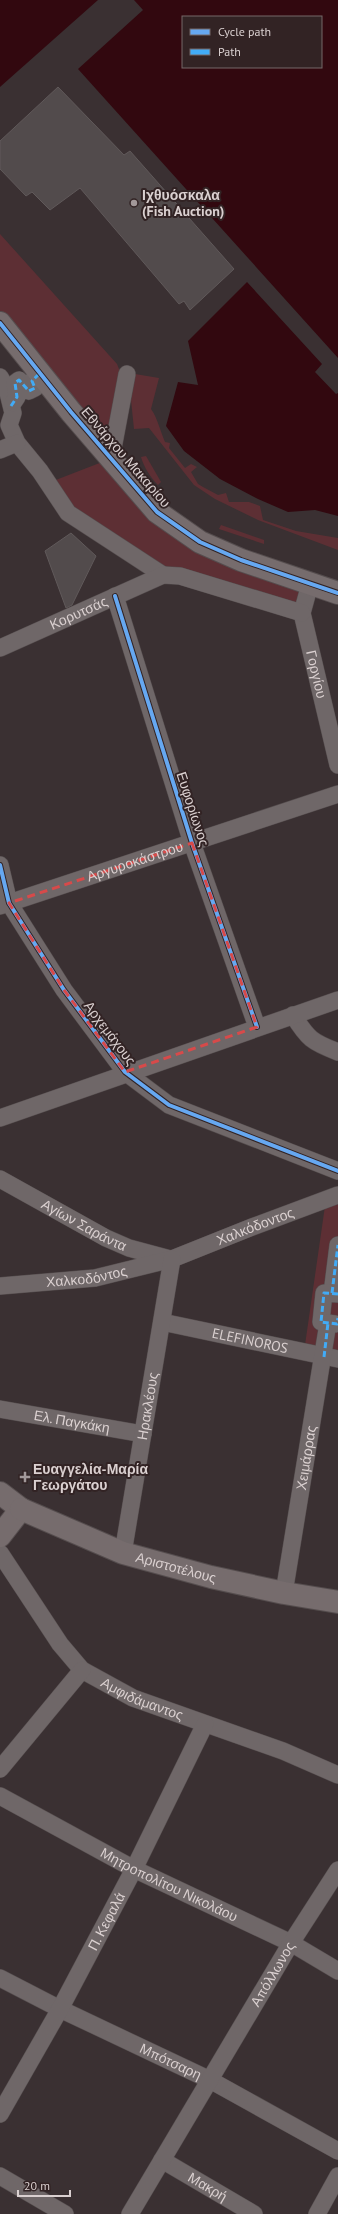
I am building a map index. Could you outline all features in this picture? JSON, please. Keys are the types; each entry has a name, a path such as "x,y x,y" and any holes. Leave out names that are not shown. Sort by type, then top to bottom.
{"street":[{"name":"Εθνάρχου Μακαρίου","path":"0,323 111,459 157,512 200,542 241,560 338,593"},
{"path":"11,406 18,397 15,383 18,380 29,391 35,388 32,380 40,373"},
{"path":"111,459 127,374"},
{"path":"0,377 7,389 13,412 9,425 17,443 40,471 68,513 163,575"},
{"path":"0,450 17,443"},
{"name":"Κορυτσάς","path":"0,648 163,575 180,576 302,613"},
{"name":"Γοργίου","path":"310,584 302,613 338,765"},
{"name":"Ευφορίωνος","path":"115,596 192,843 256,1027"},
{"name":"Αργυροκάστρου","path":"4,905 338,794"},
{"name":"Αρχεμάχους","path":"0,865 4,905 64,990 125,1072 169,1105 338,1171"},
{"path":"0,1118 125,1072 338,1000"},
{"path":"293,1015 305,1034 315,1043 338,1052"},
{"name":"Αγίων Σαράντα","path":"0,1179 106,1238 129,1248 172,1259"},
{"name":"Χαλκόδοντος","path":"172,1259 338,1195"},
{"path":"333,1321 320,1322 324,1293 335,1293 338,1245"},
{"name":"Χαλκοδόντος","path":"0,1286 95,1278 172,1259"},
{"name":"Ηρακλέους","path":"123,1553 172,1259"},
{"name":"Χειμάρρας","path":"284,1593 331,1358 333,1321"},
{"name":"ELEFINOROS","path":"162,1322 331,1358"},
{"name":"Ελ. Παγκάκη","path":"0,1408 143,1434"},
{"name":"Αριστοτέλους","path":"0,1492 21,1509 123,1553 211,1577 284,1593 336,1599"},
{"path":"0,1536 21,1509"},
{"name":"Αμφιδάμαντος","path":"0,1552 60,1644 82,1670 133,1698 283,1751 338,1775"},
{"path":"0,1769 82,1670"},
{"name":"Π. Κεφαλά","path":"0,2114 60,2009 134,1869 205,1724"},
{"name":"Μητροπολίτου Νικολάου","path":"0,1796 134,1869 291,1943 338,1971"},
{"name":"Απόλλωνος","path":"130,2214 291,1943 338,1870"},
{"name":"Μπότσαρη","path":"0,1978 60,2009 210,2080 338,2151"},
{"name":"Μακρή","path":"162,2160 254,2214"},
{"path":"0,2176 64,2214"},
{"path":"318,2214 338,2176"}],"highlighted area":[{"path":"192,843 257,1027 125,1072 64,990 9,903"}],"shaded area":[{"path":"0,0 98,0 0,87"},
{"path":"134,0 338,0 338,358 78,69 143,10"},
{"path":"0,234 117,364 125,384 111,459 157,512 310,584 302,613 181,576 68,513 48,483 110,459 0,323"},
{"path":"247,282 322,364 315,372 336,394 338,393 338,516 315,510 288,512 258,499 220,479 184,451 166,426 178,382 198,385 188,341"},
{"path":"135,374 159,378 151,409 165,442 170,443 169,448 185,468 191,464 197,467 191,472 198,484 218,495 226,493 229,502 249,502 260,506 263,520 296,531 338,538 338,550 258,520 215,499 194,485 149,428 134,429 131,400"},
{"path":"146,456 161,482 158,485 150,475 141,457"},
{"path":"221,525 264,540 264,544 219,529"},
{"path":"338,1195 338,1359 304,1352 326,1199"}],"building":[{"name":"Ιχθυόσκαλα (Fish Auction)","path":"58,87 124,155 130,151 234,269 190,310 184,301 179,304 80,188 50,210 32,192 26,196 0,169 0,141"},
{"path":"71,533 96,556 72,605 66,608 45,551"}],"marked path":[{"path":"11,406 17,397 15,383 19,380 29,391 35,388 32,381 40,373"},
{"path":"332,1293 338,1245"},
{"path":"338,1294 324,1293 321,1322 337,1324 338,1318"},
{"path":"324,1357 328,1323"}],"cycle path":[{"path":"0,323 71,412 157,512 200,542 241,560 338,593"},
{"path":"115,596 192,843 257,1027"},
{"path":"0,865 9,903 64,990 125,1072 169,1105 338,1171"}],"place":[{"name":"Ιχθυόσκαλα (Fish Auction)","path":"134,203"},
{"name":"Ευαγγελία-Μαρία Γεωργάτου","path":"25,1477"}]}
